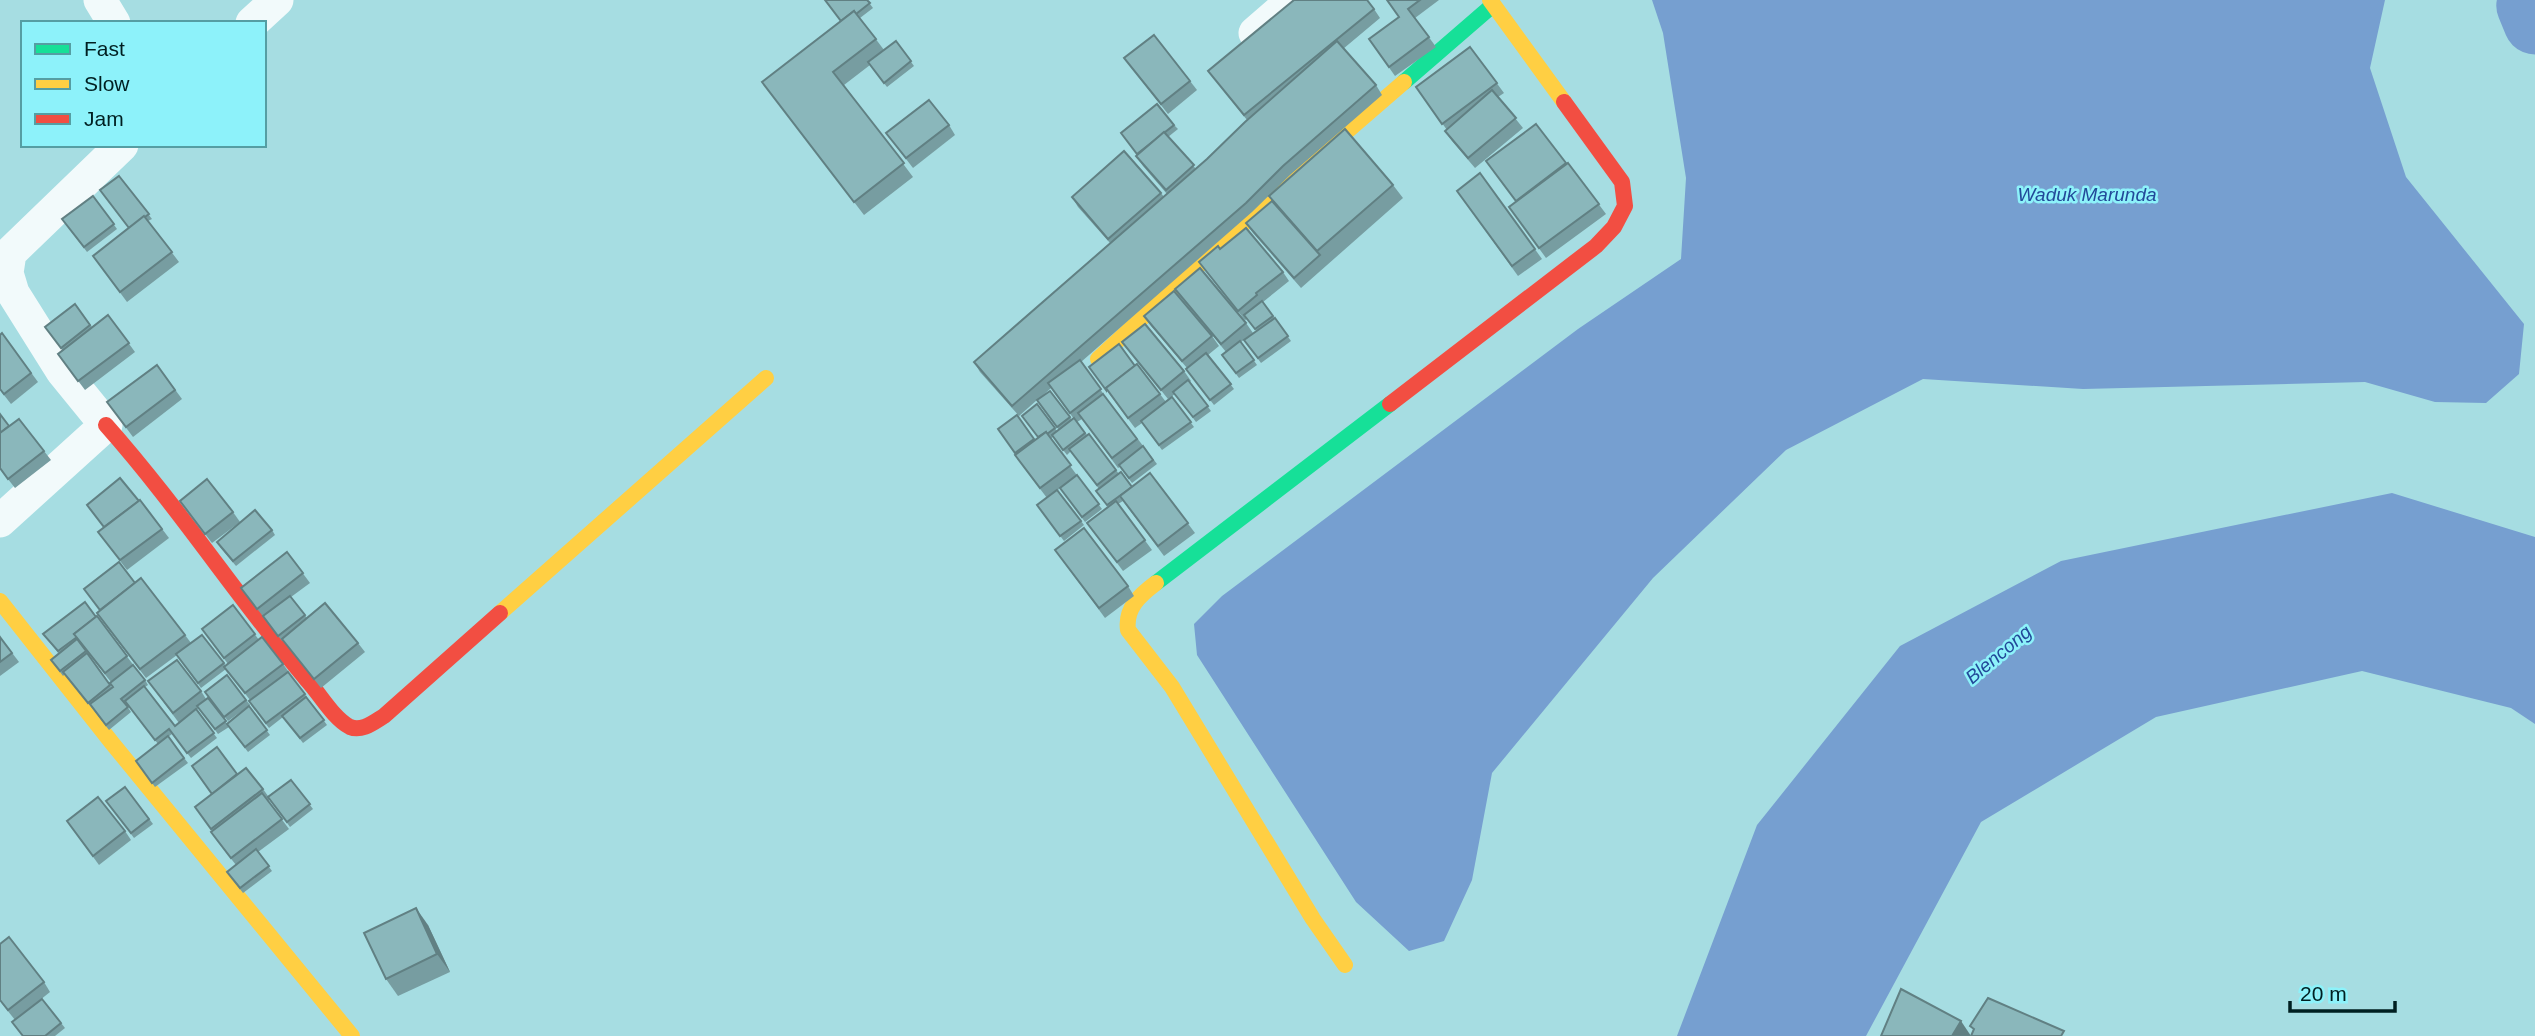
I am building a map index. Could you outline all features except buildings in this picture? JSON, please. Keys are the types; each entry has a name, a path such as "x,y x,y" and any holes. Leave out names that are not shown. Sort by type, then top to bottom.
{"street":[{"path":"100,0 113,21"},
{"path":"254,21 277,0"},
{"path":"1255,33 1293,0"},
{"path":"1098,359 1285,186 1491,2 1622,182 1625,206 1614,228 1585,254 1140,595 1128,611 1128,630 1172,687 1313,919 1345,965"},
{"path":"120,147 5,252 13,293 62,371 169,498 236,592 296,668 347,724 365,727 384,716 766,378"},
{"path":"0,521 106,425"},
{"path":"0,601 112,743 352,1036"}],"water":[{"name":"Waduk Marunda","path":"1652,0 2385,0 2370,68 2406,177 2524,324 2519,374 2486,403 2435,402 2365,382 2083,389 1923,379 1786,450 1653,578 1492,773 1472,880 1444,941 1409,951 1356,902 1197,655 1194,624 1222,596 1578,329 1681,259 1686,178 1663,33"},
{"name":"Blencong","path":"2392,493 2535,537 2535,724 2511,708 2362,671 2156,717 1981,822 1866,1036 1677,1036 1757,825 1900,646 2061,561"}],"waterway":[{"path":"2532,0 2528,6 2535,23"}],"traffic: fast":[{"path":"1404,82 1493,5"},
{"path":"1156,583 1390,404"}],"traffic: slow":[{"path":"1490,0 1564,102"},
{"path":"1098,359 1285,185 1404,82"},
{"path":"500,613 766,378"},
{"path":"1156,583 1139,597 1131,609 1128,630 1172,687 1313,919 1345,965"},
{"path":"0,601 112,743 352,1036"}],"traffic: jam":[{"path":"1390,404 1596,246 1614,227 1625,206 1622,182 1564,102"},
{"path":"106,425 158,487 256,617 327,705 350,727 363,727 384,716 500,613"}]}
